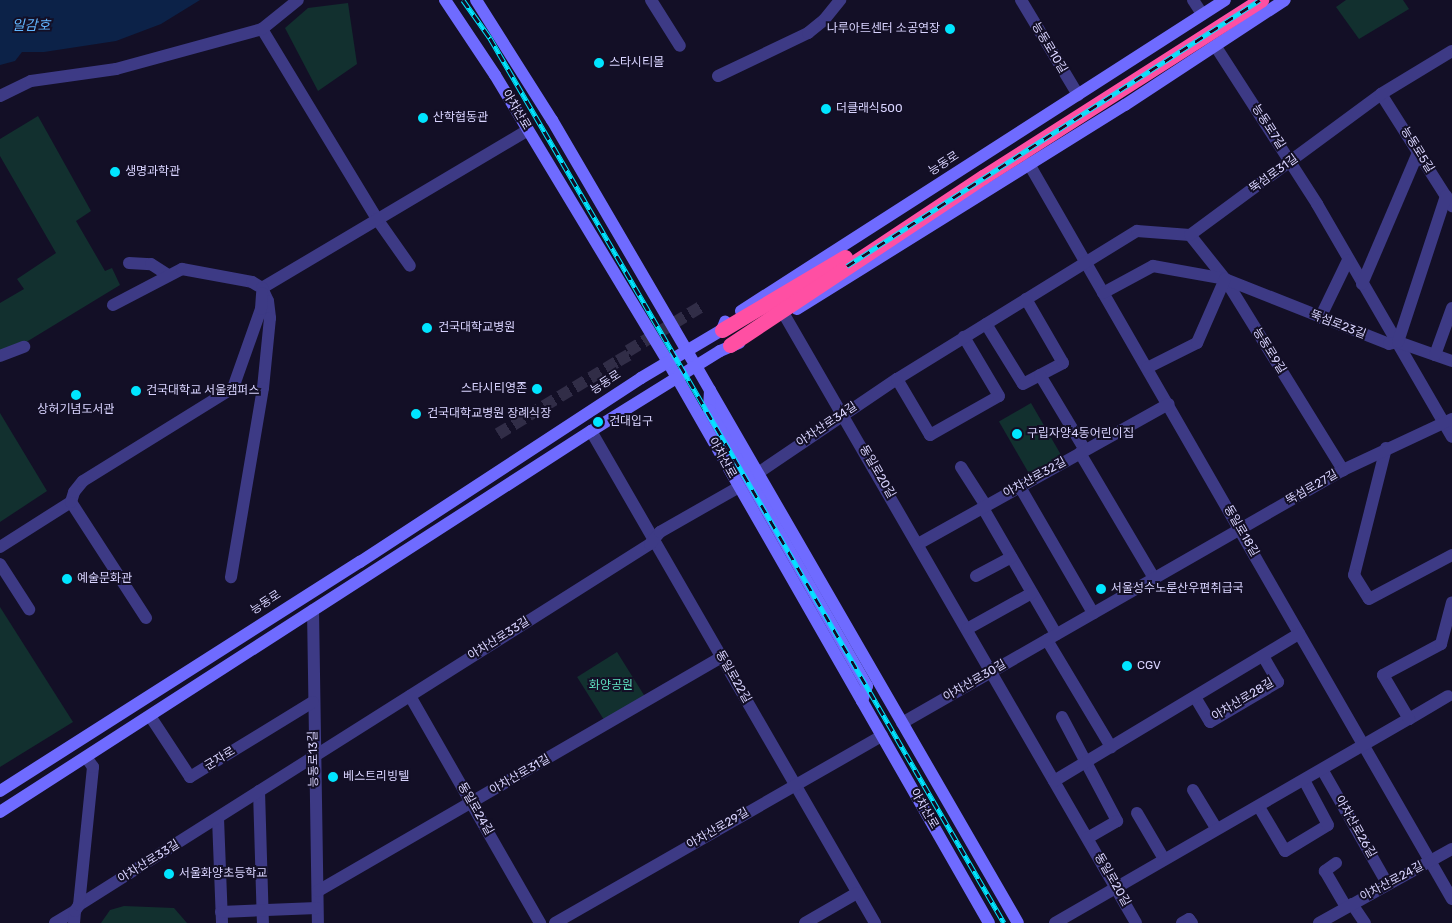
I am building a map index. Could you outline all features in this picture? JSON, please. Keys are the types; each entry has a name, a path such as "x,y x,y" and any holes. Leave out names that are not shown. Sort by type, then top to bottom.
{"highway":[{"path":"730,345 885,237 1249,0"},
{"path":"722,330 885,237 1261,0"}],"main road":[{"name":"아차산로","path":"445,0 528,130 668,362 989,923"},
{"name":"아차산로","path":"476,0 552,120 1018,923"},
{"name":"능동로","path":"0,791 668,362 722,330 726,320 1225,0"},
{"path":"0,812 591,431 730,345 744,343 1216,46 1285,0"},
{"path":"710,390 709,410 867,686 862,701"},
{"path":"692,403 709,410"},
{"path":"340,573 351,586"},
{"path":"867,686 882,688"}],"street":[{"path":"0,96 31,81 116,69 262,29 298,0"},
{"path":"651,0 680,46"},
{"path":"718,76 808,33 824,20 840,0"},
{"name":"능동로10길","path":"1021,0 1078,95"},
{"path":"1193,0 1202,14"},
{"path":"262,29 377,219 410,266"},
{"name":"능동로7길","path":"1216,46 1291,161 1362,284 1448,421 1452,436"},
{"name":"뚝섬로31길","path":"1190,235 1381,94 1452,51"},
{"name":"능동로5길","path":"1381,94 1449,201"},
{"path":"262,288 528,130"},
{"path":"1362,284 1418,153"},
{"name":"동일로18길","path":"1029,164 1452,899"},
{"path":"1398,342 1449,201"},
{"path":"1086,262 1137,231 1190,235"},
{"name":"능동로9길","path":"1190,235 1225,280 1343,470"},
{"path":"1320,318 1348,260"},
{"name":"아차산로34길","path":"758,473 897,379 1086,262"},
{"path":"129,263 151,264 168,274"},
{"name":"뚝섬로23길","path":"1103,293 1153,266 1225,280 1389,344 1398,342 1452,361"},
{"path":"113,305 168,274 186,269 244,280 262,288 269,307 269,331 254,451 231,577"},
{"path":"1147,368 1198,343 1225,280"},
{"path":"0,546 71,502 83,481 233,388 261,309 262,288"},
{"path":"986,324 1023,384 1063,363 1026,299"},
{"path":"1435,355 1452,308"},
{"name":"동일로20길","path":"785,316 844,414 967,629 990,673 1136,923"},
{"path":"897,379 930,435 999,396 964,337"},
{"path":"0,356 24,347"},
{"path":"1040,375 1154,578"},
{"name":"아차산로32길","path":"918,544 1168,404"},
{"name":"뚝섬로27길","path":"1240,529 1343,470 1386,448 1448,421"},
{"name":"동일로22길","path":"591,431 875,923"},
{"path":"1386,448 1354,575 1369,599 1452,555"},
{"path":"961,467 1032,593 1052,637 1111,747"},
{"name":"아차산로33길","path":"55,923 76,913 259,791 654,539 660,532 739,487"},
{"path":"1020,487 1093,613"},
{"path":"71,502 146,618"},
{"name":"아차산로30길","path":"902,723 1240,529"},
{"path":"976,576 1011,557"},
{"path":"0,564 29,609"},
{"path":"967,629 1032,593"},
{"path":"1409,719 1383,675 1448,641 1452,602"},
{"name":"능동로13길","path":"313,610 318,923"},
{"path":"1054,781 1299,634"},
{"name":"아차산로28길","path":"1195,697 1210,722 1278,682 1263,656"},
{"name":"아차산로31길","path":"318,891 721,657"},
{"name":"동일로24길","path":"410,696 540,923"},
{"path":"1055,923 1216,828 1305,782 1448,696"},
{"name":"군자로","path":"150,716 190,777 314,702"},
{"path":"1062,717 1118,821 1087,838"},
{"name":"아차산로29길","path":"555,923 882,736"},
{"path":"76,913 93,767 86,757"},
{"name":"아차산로26길","path":"1323,771 1387,883"},
{"name":"아차산로26길","path":"1259,807 1285,851 1328,826 1305,782"},
{"path":"1193,790 1216,828"},
{"path":"259,791 263,923"},
{"path":"1137,813 1164,859"},
{"path":"218,818 222,917 263,909 318,908"},
{"name":"아차산로24길","path":"1322,922 1387,883 1452,849"},
{"name":"아차산로24길","path":"1336,864 1325,871 1349,906 1364,923"},
{"path":"805,923 857,893"},
{"path":"1182,923 1189,919 1192,923"}],"green space":[{"path":"1346,0 1403,0 1409,9 1359,39 1336,7"},
{"path":"348,3 357,64 318,91 285,28 308,8"},
{"path":"38,116 91,211 76,221 105,271 112,268 120,285 0,358 0,303 24,289 17,279 56,253 0,156 0,139"},
{"path":"1031,403 1062,456 1029,474 999,422"},
{"path":"0,413 47,491 0,522"},
{"path":"0,607 73,722 0,767"},
{"name":"화양공원","path":"617,652 645,696 605,721 577,677"},
{"path":"124,906 174,908 187,923 101,923 110,910"}],"water":[{"name":"일감호","path":"0,0 200,0 161,24 116,41 44,52 22,52 15,61 0,65"}],"tunnel":[{"path":"498,434 630,354 628,351 702,306"}],"railway":[{"path":"463,0 490,38 1004,923"},
{"path":"847,266 1260,0"}],"place":[{"name":"나루아트센터 소공연장","path":"950,29"},
{"name":"스타시티몰","path":"599,63"},
{"name":"더클래식500","path":"826,109"},
{"name":"산학협동관","path":"423,118"},
{"name":"생명과학관","path":"115,172"},
{"name":"건국대학교병원","path":"427,328"},
{"name":"스타시티영존","path":"537,389"},
{"name":"건국대학교 서울캠퍼스","path":"136,391"},
{"name":"상허기념도서관","path":"76,395"},
{"name":"건국대학교병원 장례식장","path":"416,414"},
{"name":"건대입구","path":"598,422"},
{"name":"구립자양4동어린이집","path":"1017,434"},
{"name":"예술문화관","path":"67,579"},
{"name":"서울성수노룬산우편취급국","path":"1101,589"},
{"name":"CGV","path":"1127,666"},
{"name":"베스트리빙텔","path":"333,777"},
{"name":"서울화양초등학교","path":"169,874"}]}
